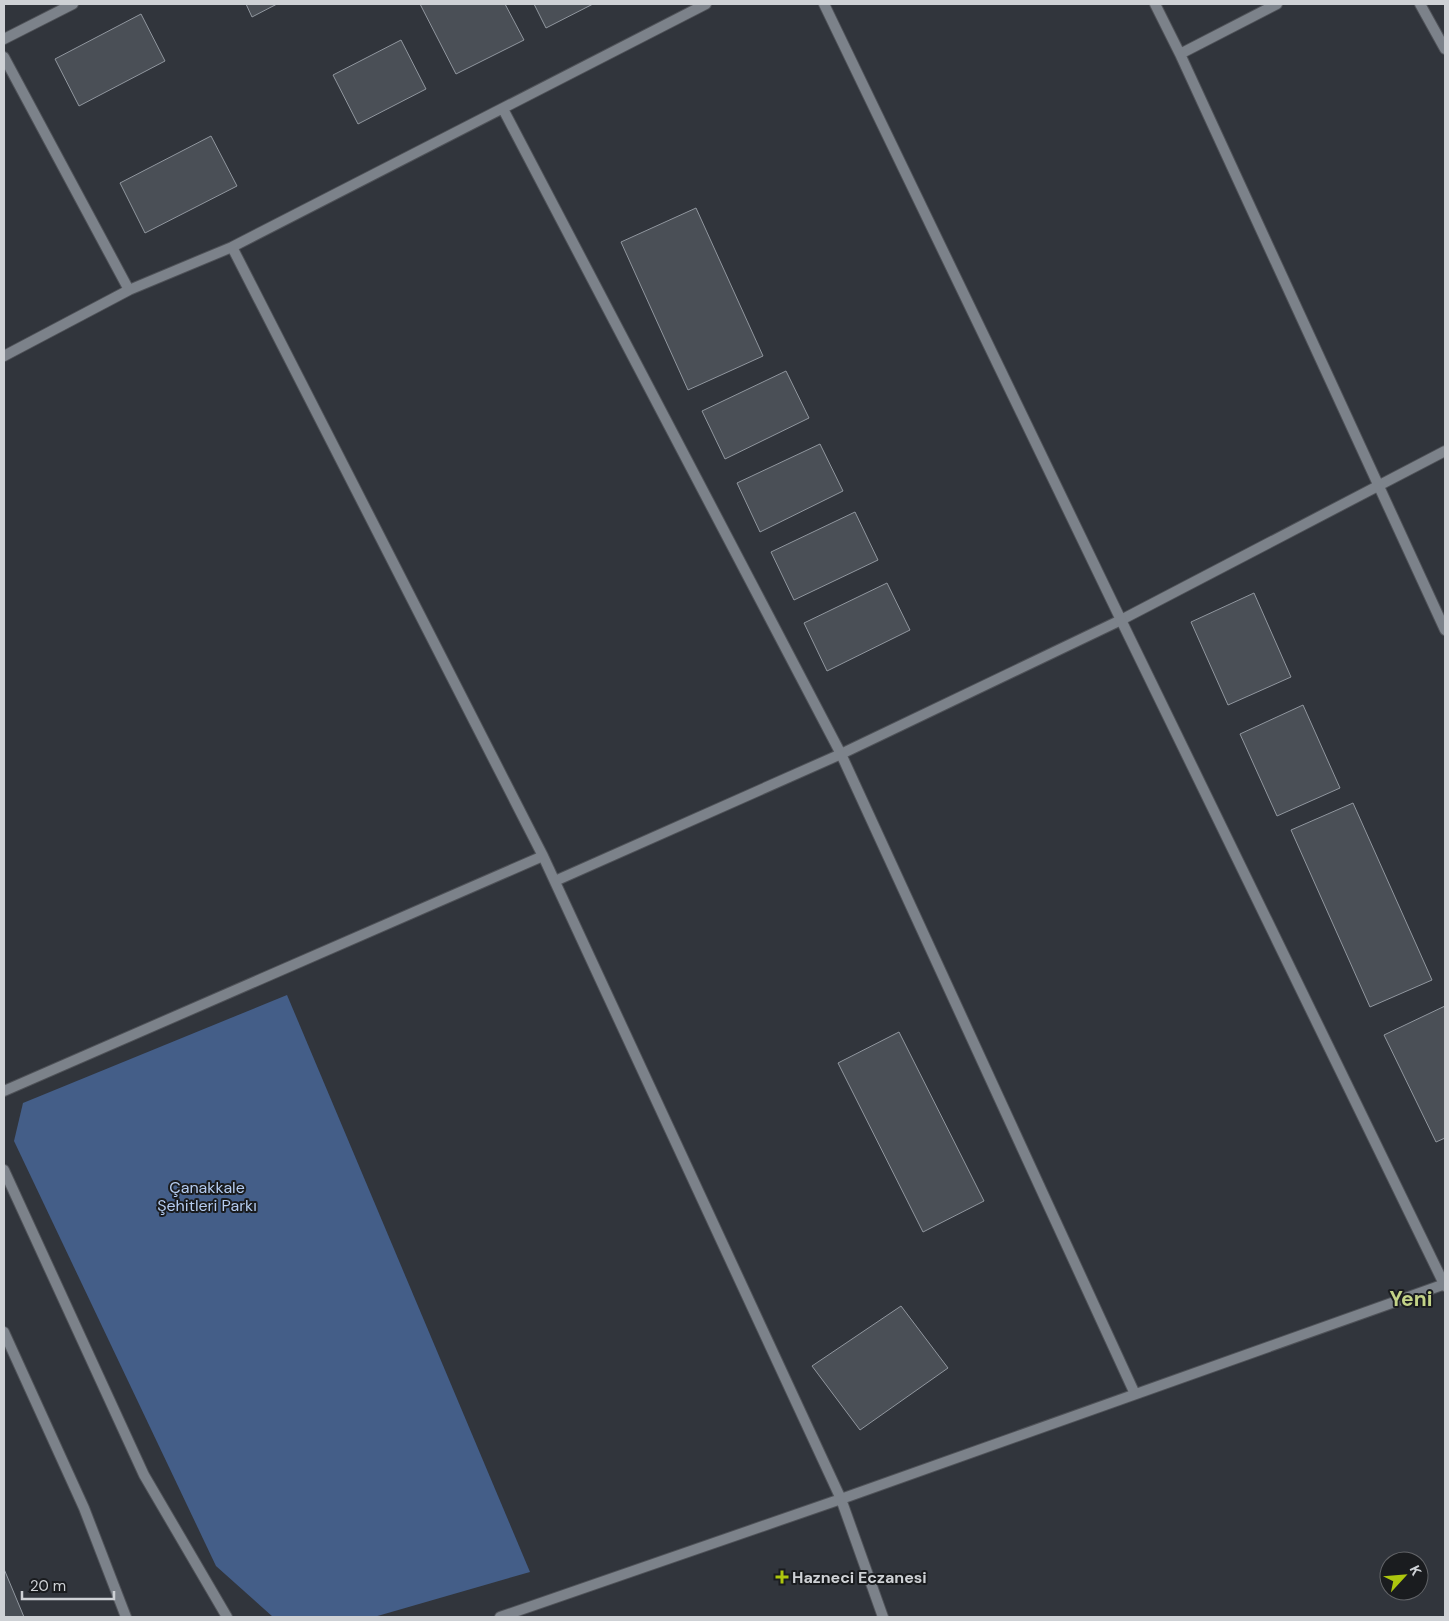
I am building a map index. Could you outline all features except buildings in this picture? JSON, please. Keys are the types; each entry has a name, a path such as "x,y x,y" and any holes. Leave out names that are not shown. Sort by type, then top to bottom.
{"street":[{"path":"4,39 73,4"},
{"path":"4,356 129,290 232,247 706,4"},
{"path":"500,1617 841,1499 1445,1285 824,4"},
{"path":"1155,4 1180,54 1445,630"},
{"path":"1180,54 1277,4"},
{"path":"1420,4 1445,49"},
{"path":"4,57 129,290"},
{"path":"504,109 841,754 1135,1394"},
{"path":"232,247 555,881 841,1499 883,1617"},
{"path":"555,881 841,754 1121,620 1445,451"},
{"path":"4,1091 543,856"},
{"path":"4,1170 144,1475 227,1617"},
{"path":"4,1332 84,1508 126,1617"}],"green space":[{"name":"Çanakkale Şehitleri Parkı","path":"287,995 530,1572 374,1617 273,1617 216,1566 14,1141 23,1103"}],"place":[{"name":"Hazneci Eczanesi","path":"782,1577"}],"district":[{"name":"Yeni","path":"1411,1299"}]}
